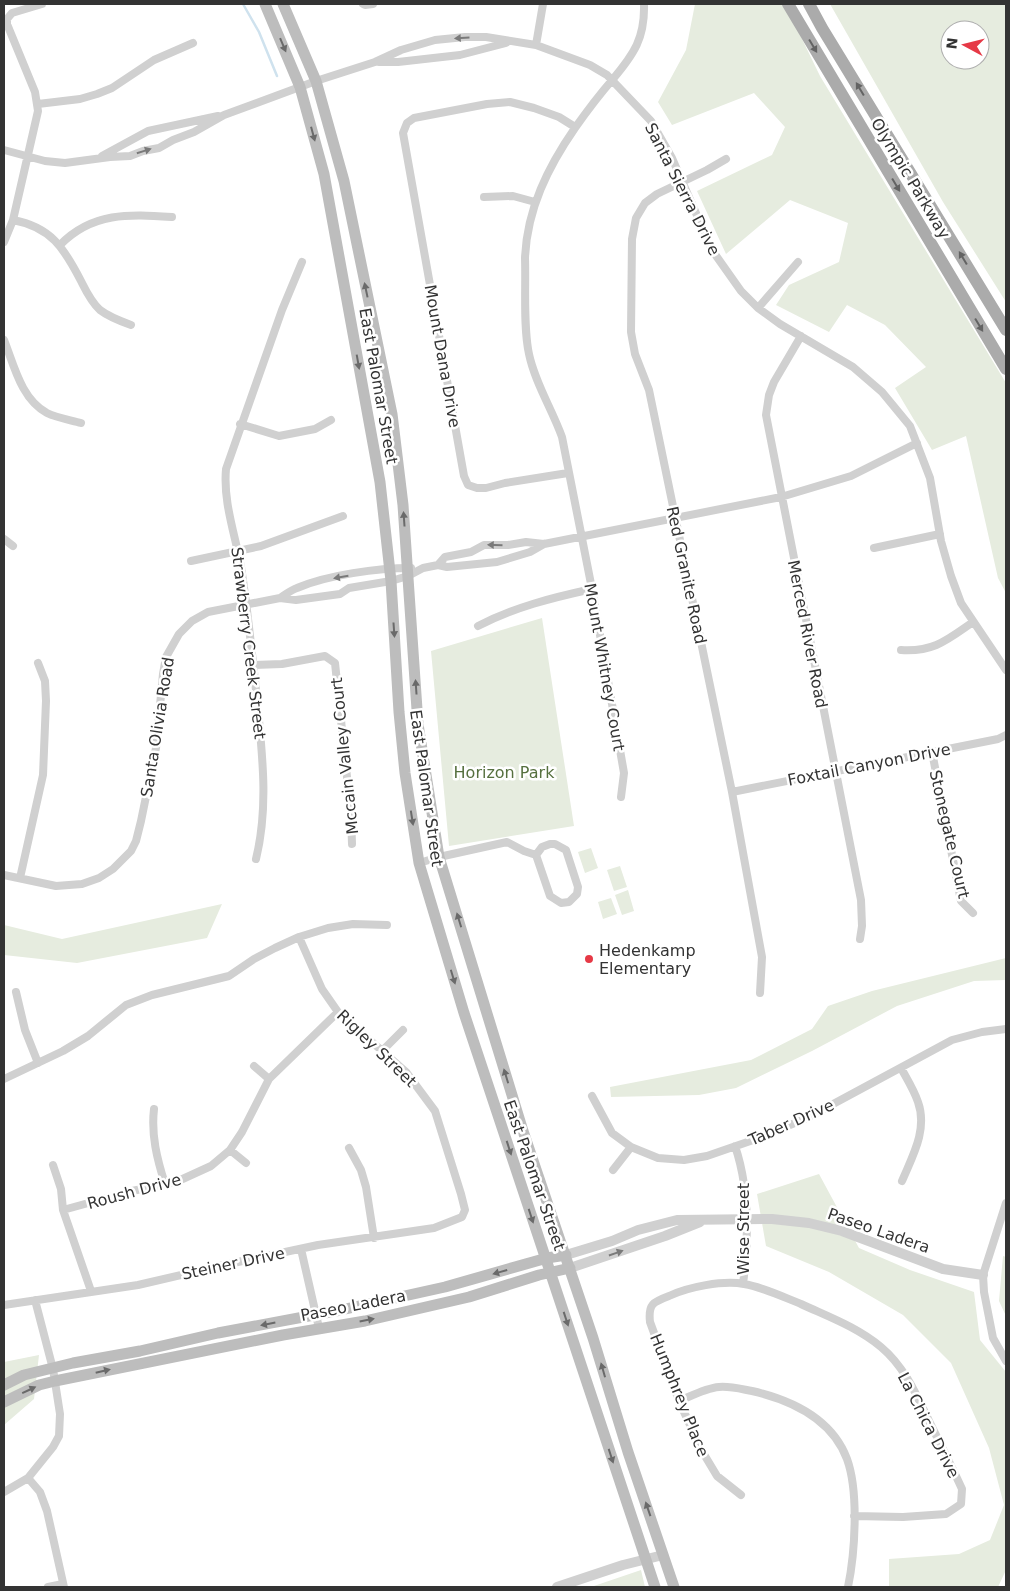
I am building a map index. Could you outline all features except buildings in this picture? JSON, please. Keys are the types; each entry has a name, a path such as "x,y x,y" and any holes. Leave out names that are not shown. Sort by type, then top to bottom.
{"main road":[{"name":"East Palomar Street","path":"265,4 300,87 324,174 380,482 390,575 403,755 419,863 464,1013 655,1587"},
{"name":"East Palomar Street","path":"284,4 316,81 344,181 392,414 403,505 418,724 439,857 524,1131 566,1255 625,1444 674,1587"},
{"name":"Olympic Parkway","path":"788,4 1006,369"},
{"name":"Olympic Parkway","path":"809,4 1006,330"},
{"name":"Paseo Ladera","path":"4,1385 24,1375 73,1363 445,1288 547,1258 566,1255"},
{"name":"Paseo Ladera","path":"4,1402 39,1385 55,1381 319,1328 365,1321 437,1305 570,1268"}],"street":[{"path":"4,242 12,220 28,156 37,118 38,104 7,21 8,16 12,13 42,4"},
{"path":"536,45 543,4"},
{"name":"Mount Whitney Court","path":"621,797 624,773 592,589 562,437 556,419 537,380 529,353 526,251 535,202 549,169 575,128 612,79 627,64 636,48 643,24 644,4"},
{"name":"Santa Sierra Drive","path":"224,115 316,81 375,62 401,50 436,40 465,37 486,38 536,45 590,65 608,75 651,120 672,158 712,250 741,291 758,308 780,324 854,367 882,392 910,426 930,478 950,576 961,604 1006,670"},
{"name":"Santa Sierra Drive","path":"375,62 398,62 460,55 510,42"},
{"path":"38,104 80,99 97,94 112,88 154,60 193,43"},
{"name":"Mount Dana Drive","path":"568,473 486,488 476,488 468,485 464,476 403,133 406,125 414,118 487,104 510,102 534,108 559,118 575,128"},
{"path":"96,159 148,131 224,115"},
{"path":"4,150 45,161 65,163 130,156 159,148 194,132 224,115"},
{"name":"Red Granite Road","path":"726,159 657,194 645,204 636,218 632,239 631,332 635,354 649,390 732,792 762,957 760,993"},
{"path":"484,196 513,196 535,202"},
{"path":"60,245 70,234 78,229 105,219 135,214 172,217"},
{"path":"12,220 42,230 60,245 95,305 110,316 131,325"},
{"name":"Strawberry Creek Street","path":"256,859 262,836 264,782 247,604 227,499 225,475 227,461 240,424 282,310 302,262"},
{"path":"758,308 798,262"},
{"name":"Merced River Road","path":"801,336 774,382 769,395 766,415 861,900 862,926 860,939"},
{"path":"4,340 24,389 31,401 50,415 81,423"},
{"path":"240,424 278,436 316,429 331,420"},
{"name":"Santa Olivia Road","path":"438,565 445,557 471,552 484,545 508,545 526,542 544,544 782,497 851,476 917,443"},
{"path":"191,561 261,546 343,516"},
{"path":"874,548 940,534"},
{"path":"4,539 13,546"},
{"name":"Santa Olivia Road","path":"4,875 56,886 82,884 106,874 126,857 136,841 145,805 156,748 164,665 169,649 178,634 192,621 208,612 247,604 280,598 296,600 340,594 349,588 390,575 438,565 447,568 497,562 530,552 544,544"},
{"name":"Santa Olivia Road","path":"280,598 295,588 341,576 390,575 408,572"},
{"path":"478,626 540,600 592,589"},
{"path":"901,650 918,651 939,644 973,622"},
{"name":"Mccain Valley Court","path":"253,665 282,664 325,656 335,663 351,815 352,844"},
{"path":"20,878 43,775 46,701 45,681 38,663"},
{"name":"Foxtail Canyon Drive","path":"732,792 998,739 1006,735"},
{"name":"Stonegate Court","path":"932,752 961,901 973,913"},
{"path":"419,863 507,842 536,855"},
{"path":"550,844 555,844 566,850 578,887 576,894 569,902 561,902 550,896 536,855 542,847 550,844"},
{"path":"4,1079 63,1051 88,1036 126,1005 152,995 229,976 254,959 300,937 328,928 353,924 387,925"},
{"name":"Rigley Street","path":"300,937 322,989 338,1012 406,1072 435,1111 461,1194 465,1210 462,1217"},
{"path":"16,992 25,1030 38,1063"},
{"name":"Roush Drive","path":"63,1210 176,1182 211,1166 230,1150 251,1115 269,1079 338,1012"},
{"name":"Taber Drive","path":"592,1096 612,1133 631,1147 658,1158 684,1160 707,1156 809,1117 952,1040 982,1032 1006,1029"},
{"path":"383,1050 403,1030"},
{"path":"254,1066 269,1079"},
{"path":"900,1068 919,1103 922,1116 920,1137 902,1181"},
{"path":"154,1109 152,1124 156,1150 165,1184"},
{"name":"Wise Street","path":"735,1146 746,1188 746,1256 743,1284"},
{"path":"613,1170 631,1147"},
{"path":"349,1148 361,1170 366,1187 374,1238"},
{"path":"230,1150 246,1163"},
{"path":"53,1165 63,1210 90,1291"},
{"path":"1006,1202 983,1275 984,1292 993,1338 1006,1361"},
{"name":"Steiner Drive","path":"4,1305 138,1284 301,1249 434,1228 462,1217"},
{"name":"Paseo Ladera","path":"566,1255 612,1241 638,1230 670,1222 688,1219 703,1221 772,1219 809,1223 825,1227 875,1243 943,1269 983,1275"},
{"name":"Paseo Ladera","path":"570,1268 703,1221"},
{"path":"301,1249 319,1328"},
{"name":"La Chica Drive","path":"649,1311 653,1302 674,1293 717,1284 743,1284 766,1290 845,1323 864,1333 883,1348 898,1364 913,1388 962,1488 961,1504 946,1514 903,1517 854,1516"},
{"path":"4,1492 28,1478 53,1446 58,1436 60,1414 53,1369 34,1300"},
{"name":"Humphrey Place","path":"649,1311 650,1322 679,1401 710,1468 740,1494"},
{"path":"679,1401 716,1387 734,1387 786,1401 811,1414 831,1435 847,1459 852,1478 854,1516 852,1569 848,1587"},
{"path":"28,1478 40,1492 47,1511 64,1586 48,1587"},
{"path":"557,1587 623,1565 663,1556"}],"green space":[{"path":"695,4 785,4 820,76 1006,383 1006,593 998,578 966,436 932,450 895,388 926,367 885,325 847,305 829,332 776,305 789,285 839,262 848,223 790,200 726,254 697,191 772,155 785,127 754,93 672,125 658,102 686,50"},
{"path":"830,4 1006,4 1006,302 943,202"},
{"name":"Horizon Park","path":"542,618 574,826 449,846 431,651"},
{"path":"591,848 598,868 585,873 578,852"},
{"path":"620,866 627,887 614,891 607,870"},
{"path":"628,890 634,911 622,915 615,895"},
{"path":"611,898 617,914 603,919 598,902"},
{"path":"222,904 207,938 77,963 4,955 4,925 62,939"},
{"path":"1006,958 1006,980 974,981 897,1006 812,1051 736,1088 699,1095 611,1097 610,1087 751,1060 812,1029 828,1006 872,991"},
{"path":"819,1174 859,1248 910,1270 974,1292 980,1340 1006,1372 1006,1570 998,1587 889,1587 889,1559 959,1554 990,1540 1004,1505 989,1448 951,1363 903,1315 829,1272 766,1246 757,1194"},
{"path":"1003,1256 1006,1257 1006,1316 999,1301"},
{"path":"39,1355 34,1399 4,1425 4,1362"},
{"path":"641,1570 645,1587 591,1587"}],"waterway":[{"path":"243,4 259,32 277,76"}],"place":[{"name":"Hedenkamp Elementary","path":"589,959"}]}
